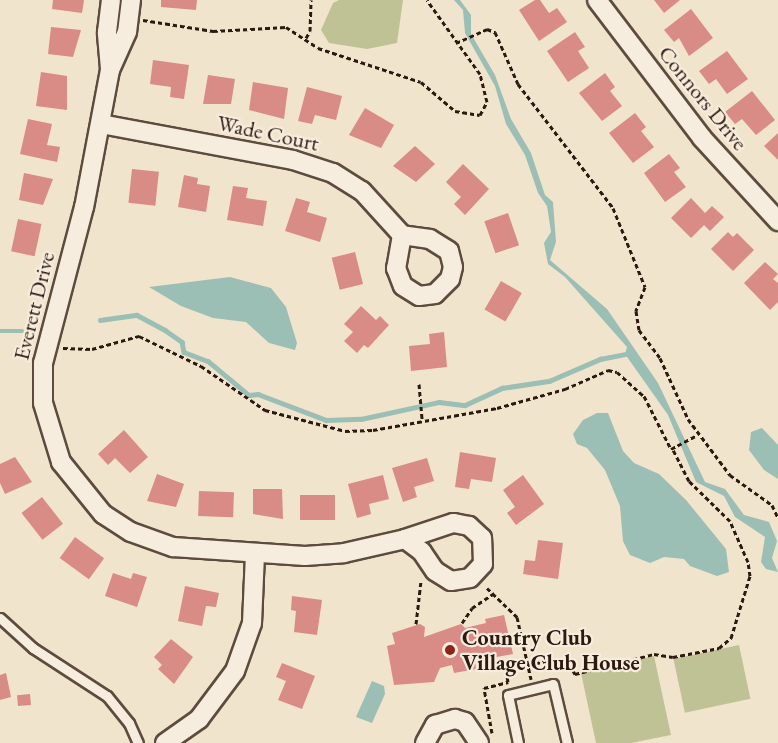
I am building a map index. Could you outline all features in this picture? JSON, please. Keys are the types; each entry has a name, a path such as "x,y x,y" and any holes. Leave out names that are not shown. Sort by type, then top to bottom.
{"street":[{"name":"Everett Drive","path":"110,70 107,32 111,0"},
{"name":"Connors Drive","path":"597,0 702,138 778,221"},
{"name":"Everett Drive","path":"130,9 110,70 101,124 43,363 43,404 53,446 86,498 131,532 191,551 325,555 405,539"},
{"name":"Wade Court","path":"101,124 315,166 362,191 402,235"},
{"path":"165,743 190,736 225,688 249,639 255,607 255,554"},
{"path":"425,743 435,725 455,719 465,722 479,743"}],"lane":[{"path":"0,618 33,648 107,696 124,715 138,743"},
{"path":"518,743 508,695 553,684 567,743"}],"path":[{"path":"306,38 310,31 311,0"},
{"path":"130,9 213,31 286,27 344,59 421,82 455,111 480,115 487,107 484,84 458,42 427,0"},
{"path":"458,42 492,28 518,84 613,208 645,288 636,311 639,330 660,358 697,435 730,475 772,505 778,518"},
{"path":"63,348 92,349 139,336 201,366 245,400 301,421 345,431 373,430 497,408 565,389 608,370 617,372 644,396 689,481 730,521 748,562 750,576 731,638 719,648 673,657 654,654 578,672"},
{"path":"419,384 422,420"},
{"path":"673,449 697,435"},
{"path":"416,624 421,581"},
{"path":"487,588 517,617 533,689"},
{"path":"462,623 472,608 494,593"}],"green space":[{"path":"339,0 403,0 397,43 367,49 329,43 321,30 333,3"},
{"path":"739,645 750,699 685,713 673,659"},
{"path":"654,656 671,735 631,743 596,743 581,673"}],"water":[{"path":"454,0 460,0 471,15 471,34 495,75 511,119 531,153 545,195 553,202 556,242 550,260 607,309 658,383 705,482 725,489 744,515 769,522 777,541 772,558 778,572 766,569 761,562 765,537 735,517 724,496 696,482 668,415 625,354 627,347 565,277 548,264 544,243 551,232 547,206 538,193 525,155 506,124 495,86 465,33 463,10"},
{"path":"230,277 271,288 286,307 297,343 295,350 269,343 246,322 213,318 181,306 149,287"},
{"path":"597,413 608,413 623,451 634,463 659,474 686,500 726,549 729,572 717,576 690,566 684,559 664,557 650,563 630,555 623,541 620,506 605,470 587,448 577,444 573,434 583,420"},
{"path":"762,428 778,445 778,479 764,470 749,450 751,432"},
{"path":"372,681 384,686 385,694 372,723 356,717"}],"building":[{"path":"53,0 84,0 82,13 52,9"},
{"path":"161,0 197,0 196,10 161,7"},
{"path":"535,0 540,0 549,13 557,8 567,22 539,41 519,10"},
{"path":"654,0 680,0 664,13"},
{"path":"691,9 713,38 689,56 679,38 674,42 664,30"},
{"path":"51,27 81,30 73,57 48,54"},
{"path":"575,32 585,47 578,51 589,68 568,82 547,51"},
{"path":"727,51 748,79 727,94 716,79 709,84 699,71"},
{"path":"153,60 189,65 184,99 170,97 171,87 150,84"},
{"path":"41,72 67,76 67,110 36,106"},
{"path":"605,73 615,87 610,91 622,106 602,121 579,93"},
{"path":"208,75 235,79 231,104 203,104"},
{"path":"253,82 288,88 284,119 249,110"},
{"path":"307,87 342,96 336,120 315,115 312,124 298,121"},
{"path":"752,91 775,120 756,135 742,119 735,124 725,112"},
{"path":"365,108 394,125 381,148 349,135"},
{"path":"635,113 646,127 641,131 654,147 633,163 609,133"},
{"path":"28,119 52,124 47,145 60,147 57,162 20,154"},
{"path":"778,133 778,160 764,146"},
{"path":"415,146 435,164 416,182 393,166"},
{"path":"669,154 680,168 674,172 686,187 665,202 644,173"},
{"path":"463,164 489,189 465,215 454,204 461,197 446,182"},
{"path":"132,169 159,172 155,206 128,203"},
{"path":"24,173 53,179 43,205 19,200"},
{"path":"184,175 198,178 197,184 210,186 206,212 178,207"},
{"path":"233,186 248,188 246,198 267,201 263,226 227,220"},
{"path":"296,198 310,202 307,212 327,218 320,242 285,231"},
{"path":"691,198 705,213 712,206 724,217 710,231 704,225 691,238 671,218"},
{"path":"508,213 519,245 495,253 484,221"},
{"path":"18,219 41,224 35,256 11,251"},
{"path":"728,232 733,237 737,233 754,250 733,271 711,249"},
{"path":"355,252 363,284 340,290 332,258"},
{"path":"765,262 778,274 773,279 778,283 778,302 770,310 744,283"},
{"path":"501,281 522,293 505,322 484,310"},
{"path":"361,306 376,320 380,316 389,325 368,348 364,345 357,353 344,341 353,332 344,324"},
{"path":"444,332 447,367 411,371 409,346 430,344 429,334"},
{"path":"124,430 148,457 130,473 115,458 108,465 98,454"},
{"path":"460,452 496,458 492,482 471,479 469,489 455,487"},
{"path":"15,457 32,482 5,494 0,483 0,464"},
{"path":"427,458 434,481 414,487 417,497 403,502 392,468"},
{"path":"157,474 184,484 176,507 147,501"},
{"path":"383,475 389,499 369,504 371,514 357,518 348,484"},
{"path":"523,475 544,504 516,525 507,513 515,507 503,490"},
{"path":"253,489 282,489 283,519 253,514"},
{"path":"199,491 234,492 233,517 198,516"},
{"path":"300,495 335,495 335,520 300,520"},
{"path":"42,497 63,524 42,540 22,513"},
{"path":"75,537 104,558 89,579 60,558"},
{"path":"538,540 563,543 558,579 523,574 525,560 535,561"},
{"path":"113,573 131,579 133,573 147,577 137,607 105,596"},
{"path":"185,586 219,593 216,607 206,606 202,626 178,621"},
{"path":"292,596 322,600 317,635 294,632 296,611 291,610"},
{"name":"Country Club Village Club House","path":"504,615 513,654 475,661 476,669 454,673 452,665 440,668 434,682 394,685 387,646 395,644 392,633 420,624 425,627 424,637 461,624 465,628 486,623 485,619"},
{"path":"171,639 193,657 174,684 158,669 162,665 154,657"},
{"path":"282,663 315,676 302,709 278,700 286,681 276,677"},
{"path":"6,673 11,697 0,700 0,675"},
{"path":"30,694 31,705 18,706 17,695"}],"waterway":[{"path":"100,320 137,315 182,342 184,352 208,361 249,395 258,394 326,420 361,419 439,402 465,405 502,388 549,381 600,359 625,354"},
{"path":"0,331 22,331"}],"place":[{"name":"Country Club Village Club House","path":"450,650"}]}
